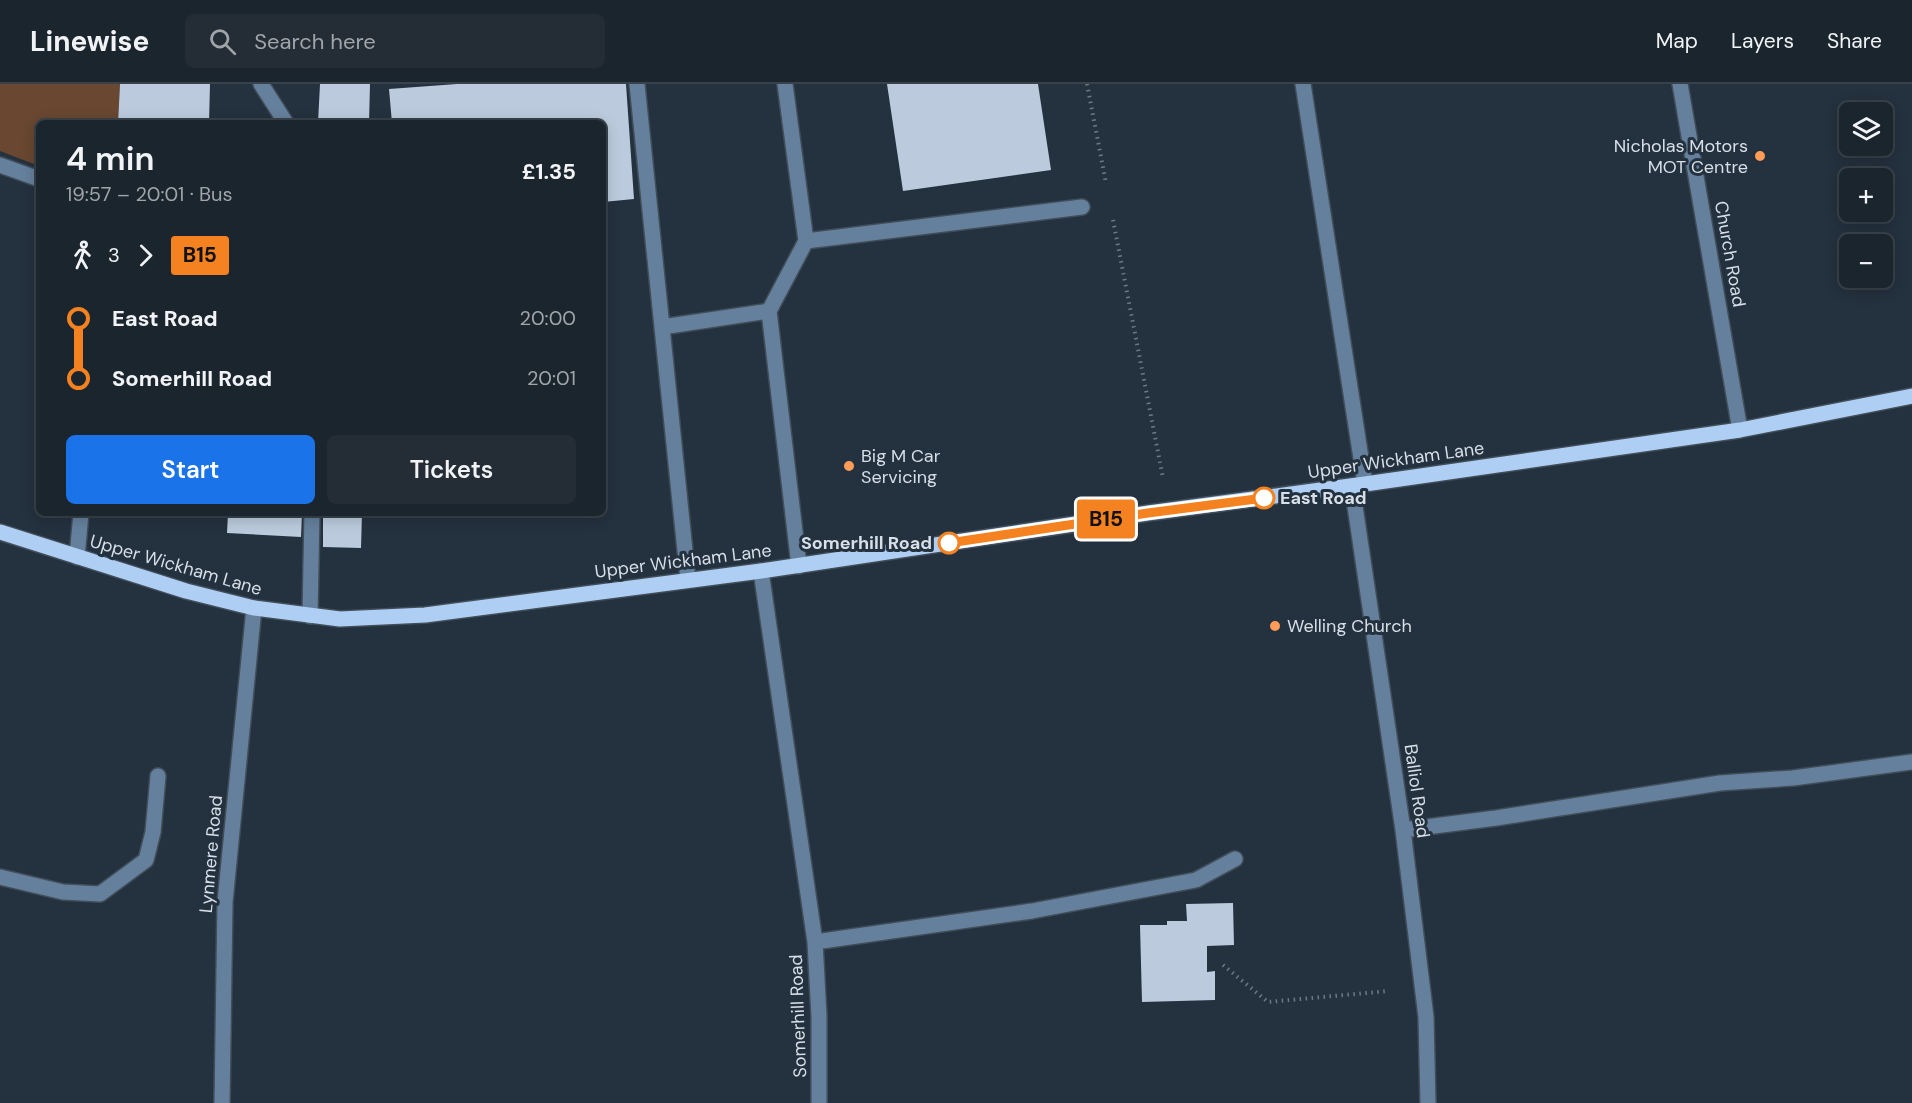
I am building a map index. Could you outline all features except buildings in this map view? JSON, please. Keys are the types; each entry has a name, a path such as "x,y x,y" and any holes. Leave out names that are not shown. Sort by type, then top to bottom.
{"main road":[{"name":"Upper Wickham Lane","path":"0,532 186,591 254,608 340,619 425,615 799,566 1170,510 1740,430 1912,396"}],"street":[{"path":"261,84 284,120"},
{"path":"637,84 688,580"},
{"path":"785,84 806,241 770,311 799,566"},
{"path":"1303,84 1358,485"},
{"name":"Church Road","path":"1680,84 1740,430"},
{"path":"0,165 36,178"},
{"path":"806,241 1082,207"},
{"path":"662,327 770,311"},
{"name":"Balliol Road","path":"1358,485 1426,1017 1428,1103"},
{"path":"77,557 81,516"},
{"path":"310,616 312,516"},
{"name":"Somerhill Road","path":"761,571 815,942 819,1016 819,1103"},
{"name":"Lynmere Road","path":"222,1103 225,902 254,608"},
{"path":"1403,830 1720,783 1792,778 1912,762"},
{"path":"0,877 63,892 100,894 146,860 153,832 158,776"},
{"path":"815,942 1032,910 1196,880 1235,859"}],"path":[{"path":"1087,84 1107,188"},
{"path":"1112,211 1170,510"},
{"path":"1223,965 1268,1002 1422,987"}],"shaded area":[{"path":"0,84 120,84 118,120 36,120 36,165 0,151"}],"bus line":[{"name":"B15","path":"949,543 1264,498"}],"place":[{"name":"Nicholas Motors MOT Centre","path":"1760,156"},
{"name":"Big M Car Servicing","path":"849,466"},
{"name":"East Road","path":"1264,498"},
{"name":"Somerhill Road","path":"949,543"},
{"name":"Welling Church","path":"1275,626"}]}
